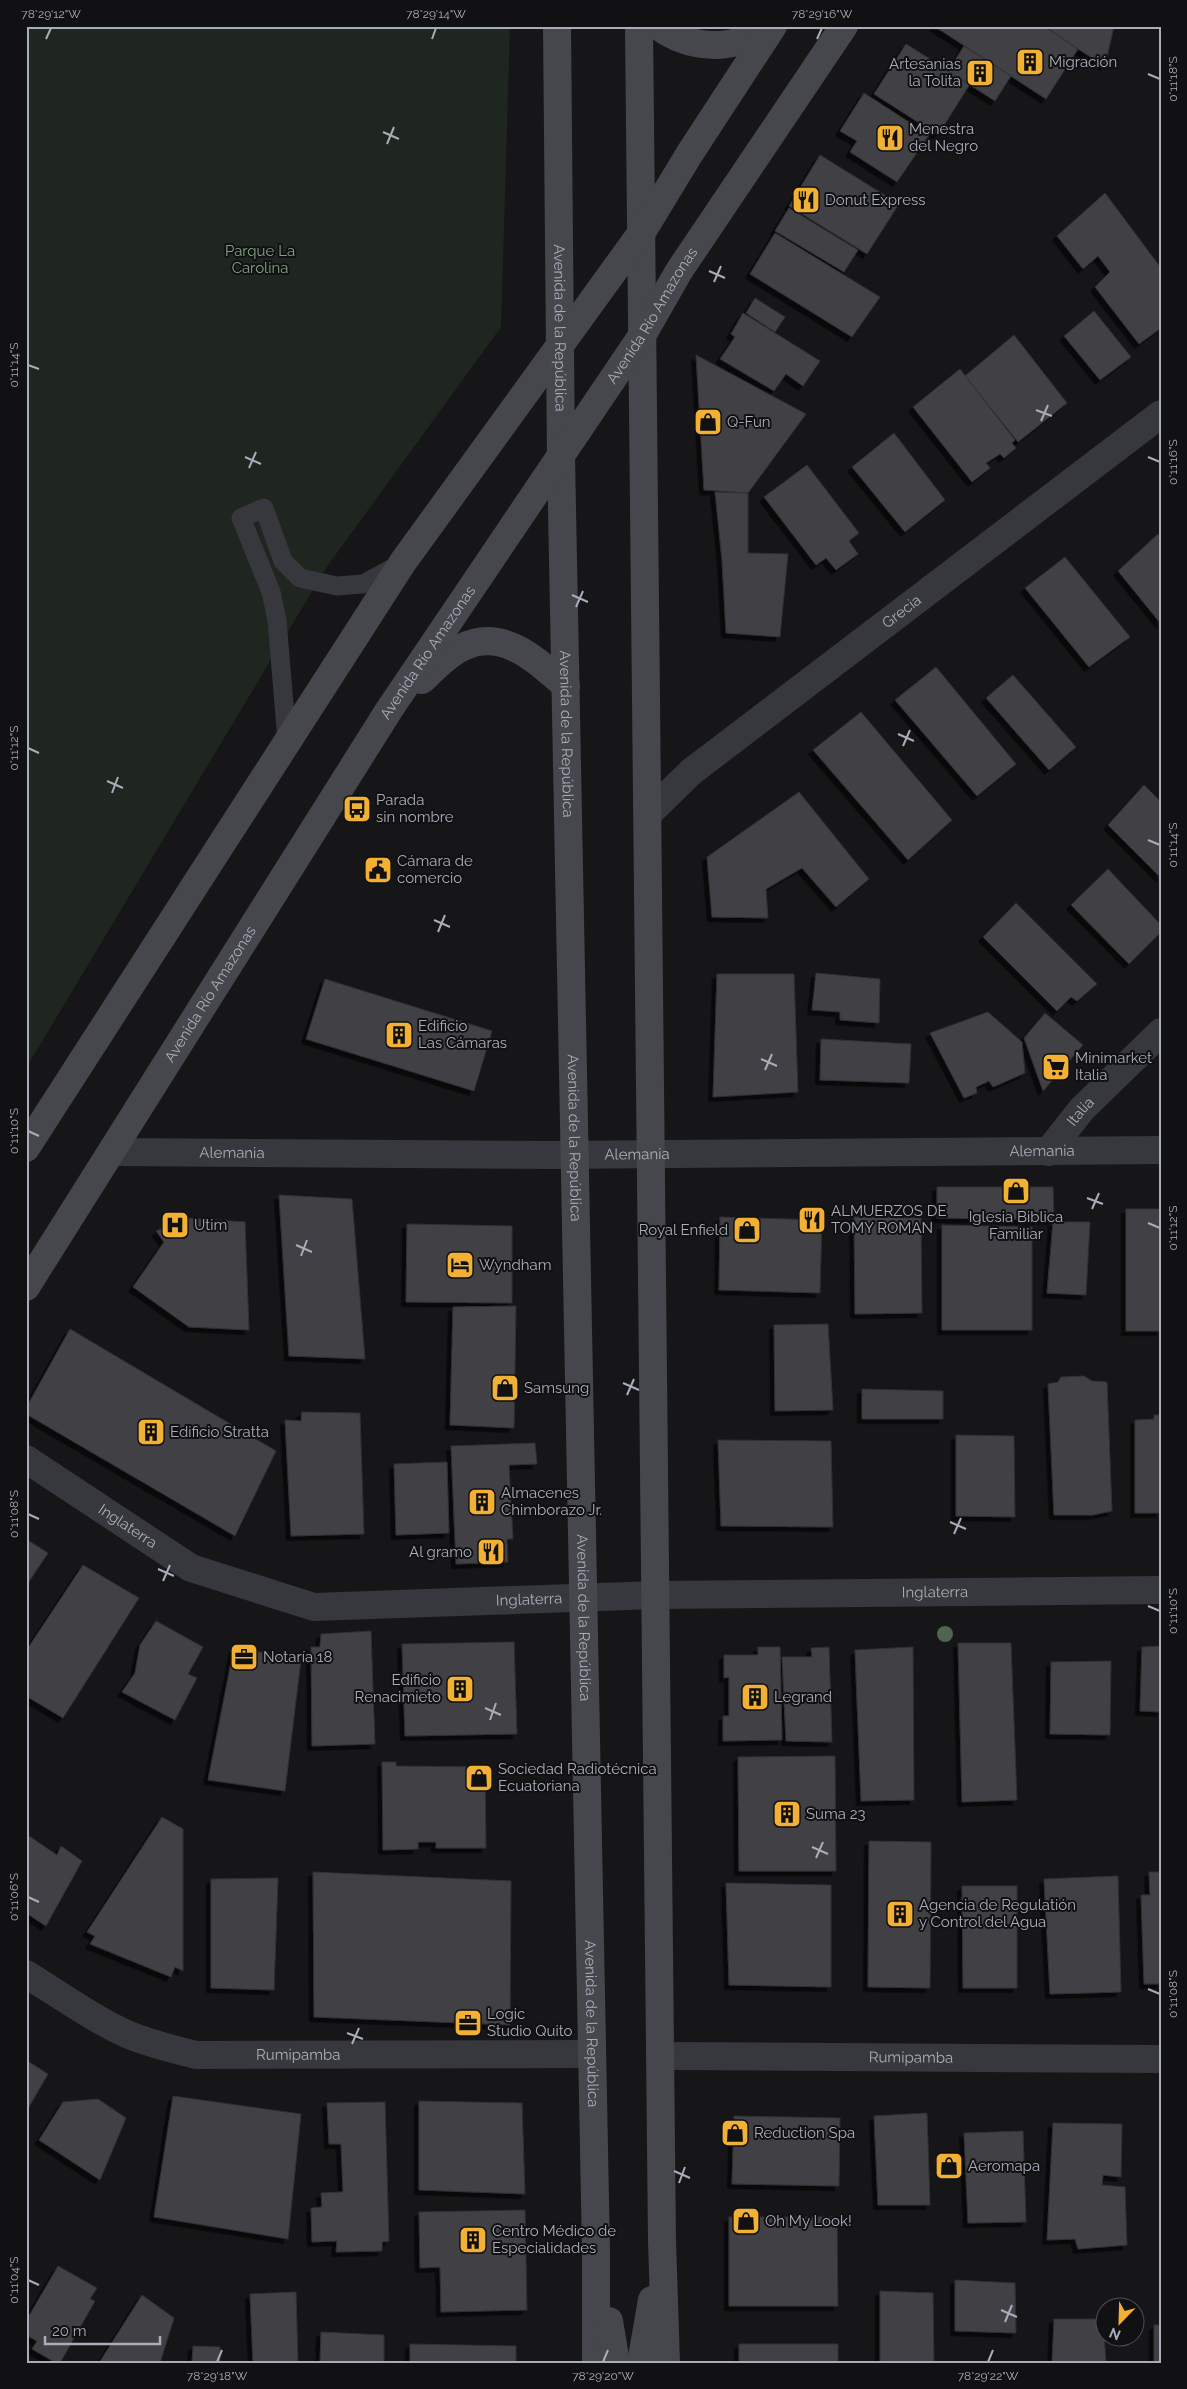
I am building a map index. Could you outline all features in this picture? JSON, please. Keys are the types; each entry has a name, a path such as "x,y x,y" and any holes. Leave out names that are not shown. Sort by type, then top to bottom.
{"main road":[{"name":"Avenida de la República","path":"557,26 561,457 596,2251 596,2363"},
{"path":"640,26 662,2241 666,2363"},
{"path":"658,26 672,35 687,41 726,44 745,39 765,26"},
{"path":"26,1148 403,562 642,232 690,153 773,26"},
{"name":"Avenida Río Amazonas","path":"26,1287 389,710 643,334 679,271 844,26"},
{"path":"389,710 446,658 460,648 474,643 490,641 517,648 566,686"},
{"path":"641,2363 662,2241"},
{"name":"Avenida de la República","path":"596,2251 616,2363"}],"street":[{"name":"Grecia","path":"648,814 691,772 1161,414"},
{"name":"Italia","path":"1048,1152 1082,1109 1161,1032"},
{"name":"Alemania","path":"112,1152 574,1155 1161,1150"},
{"name":"Inglaterra","path":"26,1459 191,1568 314,1607 656,1595 1161,1590"},
{"name":"Rumipamba","path":"26,1974 103,2021 130,2035 163,2047 196,2055 592,2054"},
{"name":"Rumipamba","path":"661,2056 1161,2059"}],"lane":[{"path":"287,741 277,620 272,592 241,518 264,508 283,561 300,578 337,586 363,584 403,562"}],"green space":[{"name":"Parque La Carolina","path":"26,26 510,26 501,327 326,568 26,1068"}],"building":[{"name":"Migración","path":"934,26 1044,26 1078,49 1046,99"},
{"path":"1044,26 1114,26 1105,66 1078,49"},
{"path":"906,44 970,84 938,135 874,94"},
{"name":"Artesanias la Tolita","path":"964,46 1011,76 995,101 948,71"},
{"name":"Menestra del Negro","path":"864,93 929,135 897,182 850,152 857,141 840,131"},
{"path":"820,155 899,204 867,254 789,206"},
{"path":"1105,193 1161,268 1161,328 1139,344 1095,287 1110,272 1098,256 1083,269 1057,236"},
{"path":"789,208 858,250 844,272 775,231"},
{"path":"775,233 880,297 852,337 750,274"},
{"path":"755,298 785,317 775,332 746,313"},
{"path":"1094,311 1131,357 1100,380 1064,336"},
{"path":"743,313 820,361 803,386 786,374 774,391 720,359 735,337 731,334"},
{"path":"1014,335 1067,403 1018,442 965,376"},
{"path":"696,355 806,414 748,493 704,490"},
{"path":"960,369 1015,440 1012,443 1016,448 1004,458 1000,454 986,463 990,468 972,482 913,407"},
{"path":"894,433 945,500 905,532 852,467"},
{"path":"807,465 859,533 849,541 858,554 836,570 826,558 816,565 764,497"},
{"path":"715,492 748,493 748,553 788,554 780,637 726,633 722,560"},
{"path":"1158,534 1161,538 1161,624 1118,571"},
{"path":"1065,557 1130,637 1089,667 1025,588"},
{"path":"936,667 1016,764 977,796 895,700"},
{"path":"1013,675 1076,747 1049,770 986,698"},
{"path":"861,712 952,820 908,860 813,750"},
{"path":"1144,785 1161,802 1161,878 1108,825"},
{"path":"799,792 869,879 836,907 802,868 766,889 768,918 712,917 707,857"},
{"path":"1108,869 1161,925 1161,932 1129,964 1071,905"},
{"path":"1016,903 1097,984 1077,1001 1071,997 1057,1011 983,937"},
{"path":"816,973 880,979 879,1023 840,1020 840,1012 812,1010"},
{"path":"717,974 794,974 798,1092 713,1097"},
{"name":"Edificio Las Cámaras","path":"325,979 492,1031 474,1091 306,1039"},
{"path":"988,1012 1022,1042 1025,1073 993,1087 989,1081 976,1087 977,1093 964,1098 930,1033"},
{"path":"1045,1013 1083,1045 1043,1091 1024,1038"},
{"path":"821,1039 911,1044 909,1083 820,1080"},
{"path":"937,1187 1053,1187 1054,1220 937,1218"},
{"path":"279,1195 352,1199 365,1359 289,1356"},
{"path":"1126,1209 1161,1209 1161,1331 1126,1331"},
{"path":"720,1217 822,1220 820,1293 719,1290"},
{"path":"854,1217 921,1218 922,1313 855,1314"},
{"path":"186,1218 245,1222 249,1330 189,1327 133,1287 164,1242 156,1231"},
{"path":"1053,1222 1090,1222 1086,1295 1047,1293"},
{"path":"407,1224 512,1226 512,1303 406,1302"},
{"path":"942,1225 1032,1227 1032,1330 942,1330"},
{"path":"516,1306 514,1428 450,1425 453,1307"},
{"path":"828,1324 833,1410 775,1411 774,1325"},
{"name":"Edificio Stratta","path":"70,1329 276,1451 235,1536 26,1414 26,1408"},
{"path":"1084,1376 1092,1381 1107,1382 1112,1511 1093,1515 1054,1515 1048,1384 1058,1382 1061,1377"},
{"path":"862,1389 943,1391 943,1419 862,1419"},
{"path":"302,1412 360,1413 364,1534 291,1536 285,1420 301,1421"},
{"path":"1154,1415 1161,1415 1161,1513 1135,1513 1135,1420 1154,1419"},
{"path":"956,1435 1014,1436 1015,1517 956,1516"},
{"path":"718,1440 831,1441 833,1527 721,1526"},
{"name":"Almacenes Chimborazo Jr.","path":"535,1443 537,1464 509,1465 513,1539 507,1539 508,1562 456,1564 451,1446"},
{"path":"447,1462 449,1533 396,1535 394,1464"},
{"path":"26,1539 48,1553 26,1586"},
{"path":"83,1565 139,1598 63,1718 26,1696 26,1651"},
{"path":"156,1621 203,1647 188,1674 197,1678 175,1720 122,1692 135,1673 140,1645"},
{"path":"371,1631 375,1744 312,1746 311,1647 320,1647 321,1634"},
{"name":"Edificio Renacimieto","path":"514,1642 517,1734 405,1736 402,1644"},
{"path":"958,1643 1011,1643 1017,1800 962,1802"},
{"path":"1161,1646 1161,1712 1140,1711 1142,1647"},
{"path":"234,1647 301,1660 285,1791 208,1780"},
{"name":"Legrand","path":"758,1647 780,1647 782,1740 723,1741 723,1716 729,1716 729,1677 724,1678 724,1655 758,1655"},
{"path":"829,1647 832,1742 786,1741 782,1657 812,1657 811,1648"},
{"path":"913,1647 914,1800 861,1801 855,1650"},
{"path":"1111,1661 1110,1735 1050,1734 1051,1662"},
{"name":"Suma 23","path":"835,1756 836,1871 739,1871 738,1757"},
{"path":"382,1762 396,1762 396,1766 485,1767 486,1848 436,1848 436,1842 418,1842 418,1849 383,1850"},
{"path":"162,1817 183,1829 183,1971 175,1967 171,1977 90,1944 95,1936 87,1932"},
{"path":"29,1836 57,1855 61,1846 82,1861 46,1926 26,1913 26,1840"},
{"name":"Agencia de Regulatión y Control del Agua","path":"869,1841 931,1842 930,1988 868,1987"},
{"path":"313,1872 511,1881 510,2025 314,2017"},
{"path":"1149,1872 1161,1872 1161,1984 1144,1984 1141,1895 1150,1895"},
{"path":"1118,1876 1121,1992 1050,1994 1044,1879"},
{"path":"278,1878 274,1990 211,1988 211,1879"},
{"path":"726,1883 831,1885 831,1987 729,1985"},
{"path":"962,1886 1017,1886 1017,1988 963,1988"},
{"path":"26,2060 48,2074 26,2112"},
{"path":"173,2096 301,2114 288,2239 154,2217"},
{"path":"98,2099 126,2118 100,2180 39,2140 63,2102"},
{"path":"419,2101 522,2103 525,2194 419,2190"},
{"path":"385,2102 389,2241 382,2242 382,2251 336,2252 337,2241 312,2242 311,2208 322,2207 321,2193 343,2192 341,2144 329,2144 327,2103"},
{"path":"927,2113 930,2205 878,2205 874,2116"},
{"path":"734,2116 840,2118 839,2186 732,2184"},
{"path":"1053,2123 1122,2124 1121,2177 1103,2175 1102,2185 1125,2187 1127,2245 1078,2249 1075,2239 1047,2240"},
{"path":"1023,2131 1026,2222 968,2223 964,2133"},
{"name":"Centro Médico de Especialidades","path":"525,2210 527,2310 441,2312 440,2267 420,2268 419,2212"},
{"path":"729,2217 837,2217 838,2306 729,2306"},
{"path":"58,2266 97,2288 90,2299 95,2301 60,2363 56,2363 32,2349 37,2341 26,2335 26,2321"},
{"path":"955,2280 1015,2283 1016,2333 955,2331"},
{"path":"880,2291 933,2293 934,2363 880,2363"},
{"path":"296,2292 298,2363 253,2363 250,2294"},
{"path":"142,2295 174,2318 160,2363 99,2363"},
{"path":"1054,2319 1094,2319 1094,2346 1105,2346 1106,2363 1052,2363"},
{"path":"1154,2325 1161,2325 1161,2363 1154,2363"},
{"path":"321,2332 384,2335 384,2363 320,2363"},
{"path":"410,2344 516,2346 516,2363 410,2363"},
{"path":"739,2344 838,2344 838,2363 739,2363"},
{"path":"193,2346 220,2347 220,2363 192,2363"}],"place":[{"name":"Migración","path":"1030,62"},
{"name":"Artesanias la Tolita","path":"980,73"},
{"name":"Menestra del Negro","path":"890,138"},
{"name":"Donut Express","path":"806,200"},
{"name":"Q-Fun","path":"708,422"},
{"name":"Parada sin nombre","path":"357,809"},
{"name":"Cámara de comercio","path":"378,870"},
{"name":"Edificio Las Cámaras","path":"399,1035"},
{"name":"Minimarket Italia","path":"1056,1067"},
{"name":"Iglesia Biblica Familiar","path":"1016,1191"},
{"name":"ALMUERZOS DE TOMY ROMAN","path":"812,1220"},
{"name":"Utim","path":"175,1225"},
{"name":"Royal Enfield","path":"747,1230"},
{"name":"Wyndham","path":"460,1265"},
{"name":"Samsung","path":"505,1388"},
{"name":"Edificio Stratta","path":"151,1432"},
{"name":"Almacenes Chimborazo Jr.","path":"482,1502"},
{"name":"Al gramo","path":"491,1552"},
{"name":"Notaría 18","path":"244,1657"},
{"name":"Edificio Renacimieto","path":"460,1689"},
{"name":"Legrand","path":"755,1697"},
{"name":"Sociedad Radiotécnica Ecuatoriana","path":"479,1778"},
{"name":"Suma 23","path":"787,1814"},
{"name":"Agencia de Regulatión y Control del Agua","path":"900,1914"},
{"name":"Logic Studio Quito","path":"468,2023"},
{"name":"Reduction Spa","path":"735,2133"},
{"name":"Aeromapa","path":"949,2166"},
{"name":"Oh My Look!","path":"746,2221"},
{"name":"Centro Médico de Especialidades","path":"473,2240"}]}
